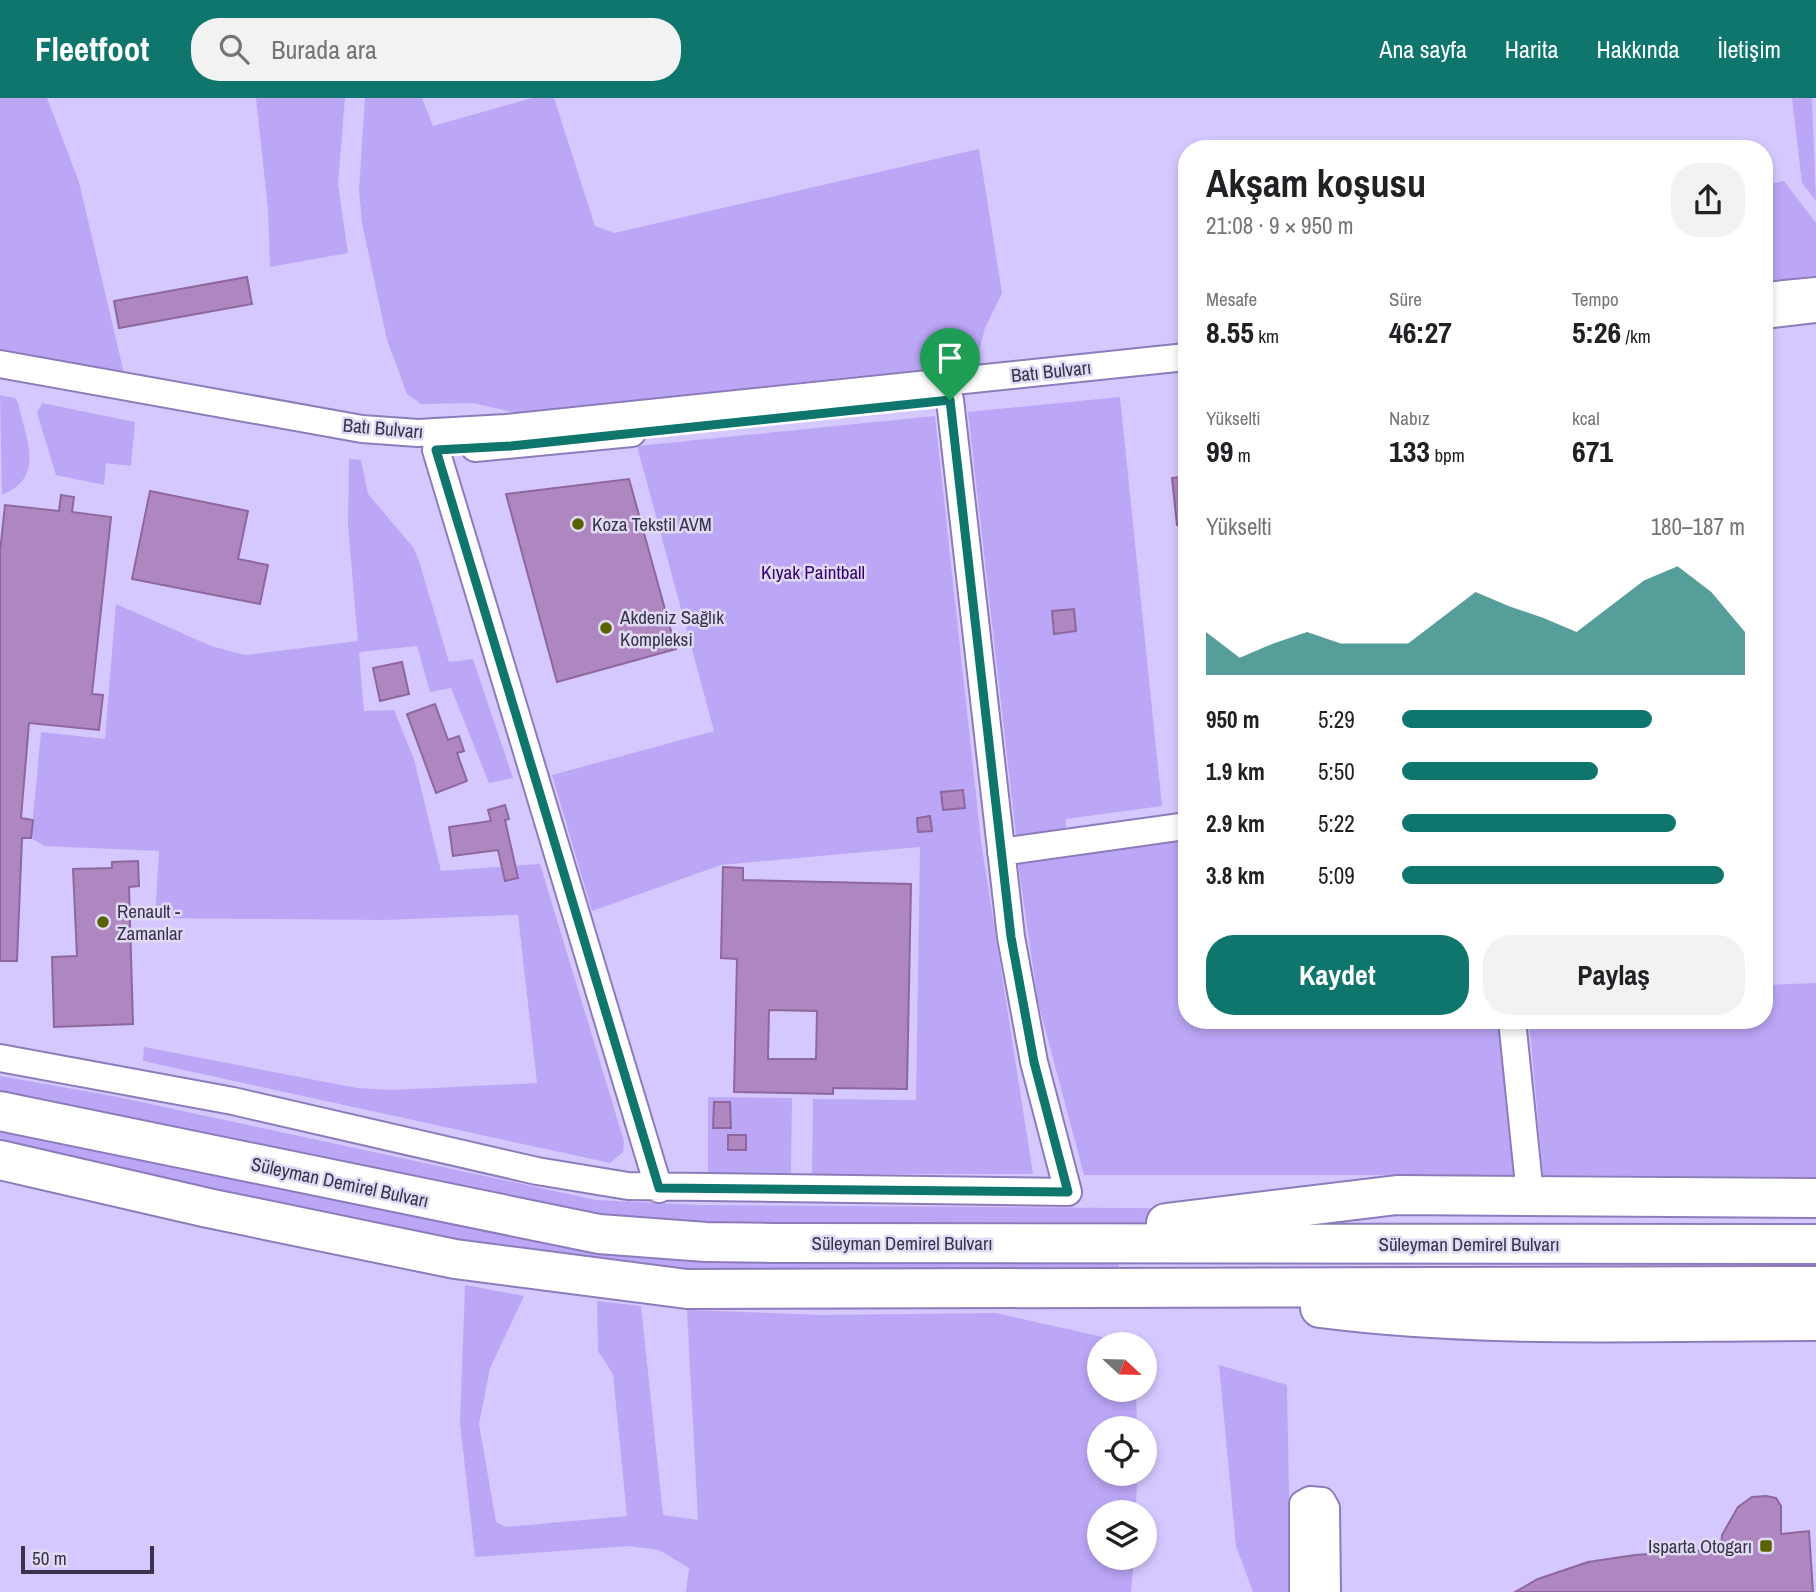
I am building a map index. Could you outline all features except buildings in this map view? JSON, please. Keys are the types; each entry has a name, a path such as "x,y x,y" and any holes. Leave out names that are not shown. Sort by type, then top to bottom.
{"highway":[{"name":"Süleyman Demirel Bulvarı","path":"0,1111 599,1234 706,1242 1816,1244"},
{"path":"0,1160 257,1219 455,1259 638,1284 760,1291 1816,1286"},
{"path":"1001,1244 1397,1195 1816,1198"},
{"path":"1190,1289 1383,1316 1483,1321 1816,1321"}],"street":[{"path":"1773,295 1816,291"},
{"path":"1773,313 1816,309"},
{"name":"Batı Bulvarı","path":"0,364 362,429 418,433 506,428 1178,358"},
{"name":"Batı Bulvarı","path":"0,381 349,444 436,450 511,446 1178,376"},
{"path":"0,1058 233,1101 593,1182 659,1188 1068,1192 1021,999 1001,852 950,400"},
{"path":"436,450 659,1188"},
{"path":"1001,852 1178,827"},
{"path":"1513,1029 1530,1195"},
{"path":"1303,1592 1303,1504 1318,1500 1326,1508 1327,1592"}],"green space":[{"path":"0,98 47,98 79,182 124,373 0,350"},
{"path":"256,98 345,98 338,184 348,253 270,267 268,210"},
{"path":"365,98 422,98 433,126 532,98 554,98 595,226 614,233 979,149 1002,293 985,328 976,364 517,413 473,403 421,404 407,394 387,340 362,223 359,190"},
{"path":"1792,98 1812,98 1816,201 1802,183"},
{"path":"1784,181 1816,223 1816,276 1773,280 1773,183"},
{"path":"0,395 15,398 18,403 30,456 24,478 16,487 2,495"},
{"path":"1120,397 1162,806 1066,819 1066,829 1016,835 968,412"},
{"path":"42,403 135,422 131,466 106,463 104,485 56,475 37,413"},
{"name":"Kıyak Paintball","path":"935,416 981,841 1033,1174 812,1174 813,1099 916,1100 920,847 721,865 592,911 552,775 714,731 637,446"},
{"path":"349,459 361,460 368,494 413,547 449,662 473,659 513,778 489,783 451,688 430,692 417,646 359,652 364,711 394,710 414,759 441,871 540,864 624,1141 623,1152 610,1163 143,1061 144,1047 357,1088 392,1090 537,1083 518,915 383,920 155,918 159,851 44,846 31,838 41,732 105,739 116,604 211,646 245,655 358,641 348,525"},
{"path":"1178,839 1178,1029 1500,1029 1515,1175 1084,1175 1038,1002 1018,863"},
{"path":"1816,983 1816,1177 1543,1175 1530,1029 1773,1029 1773,985"},
{"path":"0,1076 113,1096 596,1200 699,1205 1280,1209 1137,1227 710,1226 629,1222 0,1096"},
{"path":"708,1097 792,1098 791,1174 708,1173"},
{"path":"0,1124 450,1219 1118,1256 1119,1276 771,1280 548,1262 0,1146"},
{"path":"465,1285 524,1296 490,1368 479,1424 496,1522 506,1527 627,1516 613,1374 598,1351 597,1301 641,1306 663,1515 698,1520 687,1310 822,1315 996,1313 1087,1333 1087,1402 1136,1402 1137,1416 1087,1416 1087,1486 1137,1486 1136,1500 1087,1500 1087,1570 1133,1570 1131,1592 686,1592 689,1568 659,1550 629,1546 475,1557 460,1423"},
{"path":"1219,1365 1287,1385 1291,1592 1253,1592 1236,1546"}],"place":[{"name":"Koza Tekstil AVM","path":"578,524"},
{"name":"Akdeniz Sağlık Kompleksi","path":"606,628"},
{"name":"Renault - Zamanlar","path":"103,922"},
{"name":"Isparta Otogarı","path":"1766,1546"}],"route":[{"path":"950,400 1011,937 1034,1062 1068,1192 659,1188 436,450 511,446 950,400"}]}
